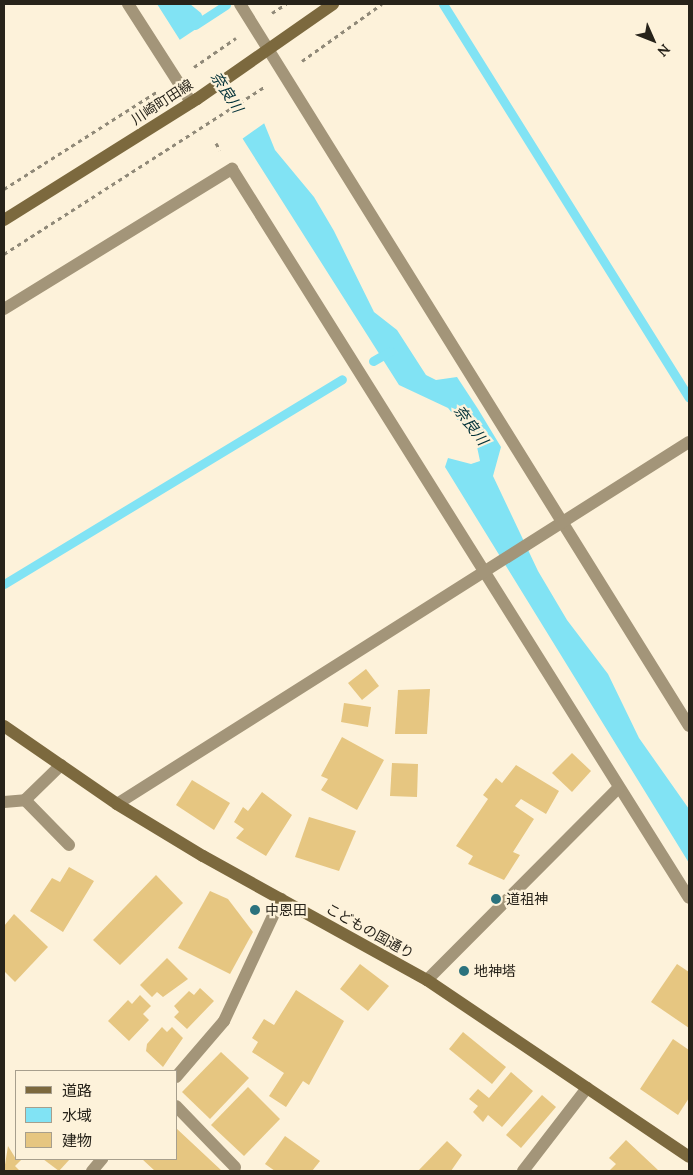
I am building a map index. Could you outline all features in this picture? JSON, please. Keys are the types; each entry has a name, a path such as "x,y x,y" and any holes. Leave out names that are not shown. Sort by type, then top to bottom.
{"main road":[{"name":"川崎町田線","path":"4,220 194,100 333,4"},
{"name":"こどもの国通り","path":"4,726 117,804 281,899 427,980 689,1157"}],"street":[{"path":"128,4 194,100"},
{"path":"240,4 280,76 555,526 689,726"},
{"path":"4,309 232,169 482,572 689,898"},
{"path":"117,804 689,442"},
{"path":"4,802 25,800 61,765"},
{"path":"427,980 618,788"},
{"path":"25,800 69,845"},
{"path":"178,1076 224,1020 281,899"},
{"path":"523,1171 587,1088"},
{"path":"178,1108 235,1167"},
{"path":"92,1171 101,1160"}],"path":[{"path":"4,254 213,122 382,4"},
{"path":"4,188 179,77 246,31"}],"water":[{"name":"奈良川","path":"157,4 190,4 201,13 225,66 262,118 275,150 314,197 334,231 374,312 397,330 426,375 436,380 457,377 478,409 501,447 493,476 538,571 567,620 608,674 639,738 689,809 689,863 445,467 448,458 471,464 480,461 476,442 448,408 399,385"}],"pier":[{"path":"208,21 227,65 254,94 266,122 242,139 178,41"}],"building":[{"path":"366,669 379,686 362,700 348,683"},
{"path":"430,689 427,734 395,734 398,690"},
{"path":"344,703 371,707 368,727 341,722"},
{"path":"342,737 384,760 357,810 321,790 328,779 321,776"},
{"path":"572,753 591,771 572,792 552,773"},
{"path":"392,763 418,764 417,797 390,796"},
{"path":"516,765 559,791 546,814 521,799 515,806 534,819 513,852 520,855 504,880 468,864 473,856 456,846 488,799 483,795 496,778 502,783"},
{"path":"192,780 230,803 214,830 176,805"},
{"path":"262,792 292,815 266,856 236,838 244,829 234,822 243,807 248,811"},
{"path":"309,817 356,831 339,871 295,857"},
{"path":"69,867 94,881 63,932 30,911 52,878 60,882"},
{"path":"156,875 183,903 120,965 93,940"},
{"path":"210,891 228,899 253,932 230,974 178,948"},
{"path":"14,914 48,947 15,982 4,971 4,926"},
{"path":"167,958 188,979 163,997 157,992 152,997 140,985"},
{"path":"360,964 389,986 368,1011 340,989"},
{"path":"677,964 689,972 689,1028 651,1002"},
{"path":"200,988 214,1001 187,1029 174,1017 179,1012 174,1006 189,991 194,995"},
{"path":"296,990 344,1021 309,1085 303,1081 286,1107 269,1096 284,1073 252,1052 258,1042 252,1038 264,1019 274,1025"},
{"path":"140,995 151,1006 143,1014 149,1020 129,1041 108,1021 128,1000 132,1004"},
{"path":"162,1027 167,1032 172,1027 183,1038 163,1067 146,1051 147,1044"},
{"path":"463,1032 506,1067 492,1084 449,1049"},
{"path":"673,1039 689,1050 689,1098 678,1115 640,1089"},
{"path":"221,1052 249,1078 210,1119 182,1092"},
{"path":"511,1072 533,1091 502,1127 488,1115 483,1122 473,1112 478,1106 469,1099 478,1089 489,1098"},
{"path":"248,1087 280,1119 244,1156 211,1125"},
{"path":"542,1095 556,1107 521,1148 506,1135"},
{"path":"178,1130 222,1171 155,1171 143,1160 178,1160"},
{"path":"285,1136 320,1161 312,1171 275,1171 265,1164"},
{"path":"626,1140 658,1170 609,1171 616,1164 609,1158"},
{"path":"447,1141 462,1155 451,1171 418,1171"},
{"path":"8,1146 15,1160 21,1160 15,1166 20,1171 4,1171"},
{"path":"44,1160 69,1160 59,1171"}],"waterway":[{"path":"443,4 689,398"},
{"path":"195,25 226,5"},
{"path":"373,361 390,351"},
{"path":"4,584 342,379"}],"place":[{"name":"道祖神","path":"496,899"},
{"name":"中恩田","path":"255,910"},
{"name":"地神塔","path":"464,971"}]}
